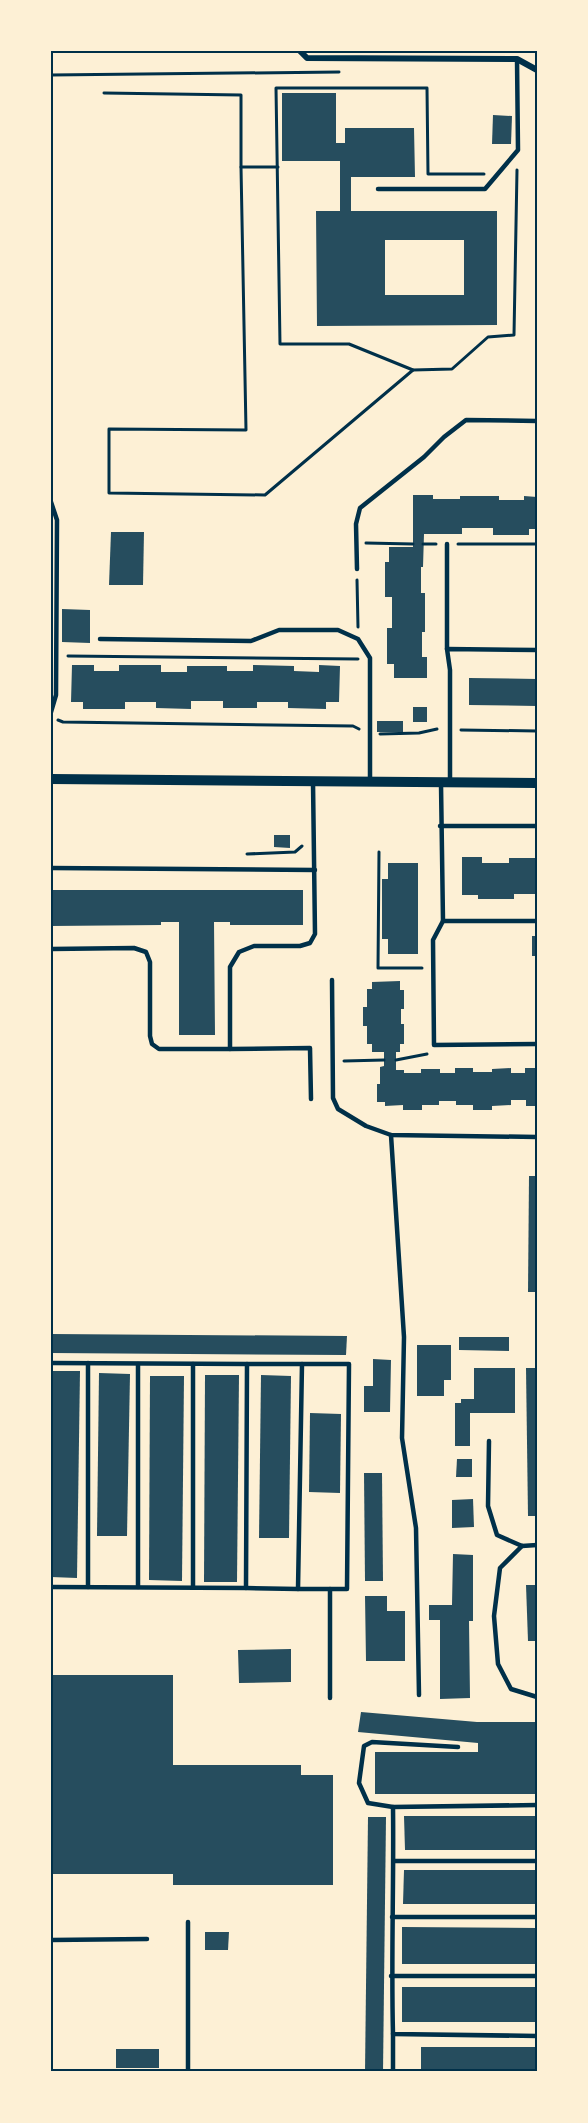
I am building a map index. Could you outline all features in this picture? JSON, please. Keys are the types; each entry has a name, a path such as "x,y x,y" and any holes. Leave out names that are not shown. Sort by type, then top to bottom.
{"street":[{"path":"300,51 307,58 517,59 537,70"},
{"path":"51,779 537,783"}],"lane":[{"path":"378,189 485,189 518,150 517,59"},
{"path":"357,569 356,524 360,508 424,457 444,437 466,420 537,421"},
{"path":"51,502 57,520 56,695 51,712"},
{"path":"447,544 447,650 450,669 446,782 440,826 443,921 434,940 434,1045 537,1044"},
{"path":"100,639 251,641 279,630 338,630 358,639 370,658 370,781"},
{"path":"447,650 537,650"},
{"path":"230,1049 230,967 239,952 254,946 300,946 310,943 315,934 313,782"},
{"path":"440,826 537,826"},
{"path":"51,868 315,870"},
{"path":"443,921 537,921"},
{"path":"51,949 134,948 146,952 150,962 150,1036 152,1044 159,1049 310,1048 311,1099"},
{"path":"332,980 333,1098 338,1109 366,1126 391,1134 537,1137"},
{"path":"391,1134 404,1337 402,1438 416,1528 419,1695"},
{"path":"51,1363 349,1364 346,1589 51,1587"},
{"path":"88,1363 88,1587"},
{"path":"138,1364 138,1587"},
{"path":"193,1364 193,1587"},
{"path":"246,1588 247,1364"},
{"path":"298,1589 302,1364"},
{"path":"489,1441 488,1506 497,1535 522,1546 537,1545"},
{"path":"522,1546 500,1568 494,1616 498,1664 511,1689 537,1697"},
{"path":"330,1589 330,1698"},
{"path":"458,1747 372,1742 363,1746 359,1784 368,1803 393,1807 537,1805"},
{"path":"393,1807 393,2072"},
{"path":"394,1861 537,1861"},
{"path":"392,1917 537,1917"},
{"path":"188,1922 188,2072"},
{"path":"51,1940 147,1940"},
{"path":"392,1976 537,1976"},
{"path":"393,2034 537,2036"}],"path":[{"path":"51,75 345,72"},
{"path":"497,174 428,174 427,88 276,88 280,344 349,344 413,370 452,369 488,337 514,335 518,150"},
{"path":"104,93 241,95 246,430 109,429 109,493 265,495 413,370"},
{"path":"241,168 278,168"},
{"path":"356,543 413,544"},
{"path":"447,544 537,544"},
{"path":"357,569 358,639"},
{"path":"63,656 362,659"},
{"path":"63,711 63,722 353,726 370,734 419,733 437,729"},
{"path":"353,726 362,721"},
{"path":"458,730 537,731"},
{"path":"247,854 295,852 302,846 303,839"},
{"path":"379,852 378,968 427,969"},
{"path":"396,1060 427,1054"},
{"path":"332,1061 384,1060"}],"building":[{"path":"282,93 336,93 336,143 345,143 345,128 414,128 415,177 351,177 351,211 497,211 497,325 317,326 316,211 340,211 340,161 282,161","holes":["385,240 464,240 464,295 385,295"]},
{"path":"493,115 512,116 511,144 492,144"},
{"path":"413,495 433,495 433,499 499,496 499,500 524,500 524,496 537,497 537,529 529,529 529,535 493,535 493,528 462,528 462,534 424,534 421,593 425,593 425,632 422,632 422,657 427,657 427,678 394,678 394,664 387,664 387,628 392,628 392,597 385,597 385,562 389,562 389,547 413,547"},
{"path":"111,532 144,532 143,585 109,585"},
{"path":"62,609 90,610 90,643 62,642"},
{"path":"72,665 94,665 94,671 119,671 119,665 161,665 161,672 187,672 187,666 227,666 227,671 253,671 253,665 294,666 294,671 319,672 319,665 340,666 339,702 326,702 326,709 288,708 288,702 257,702 257,708 223,708 223,701 191,701 191,709 156,708 156,702 125,702 125,709 83,709 83,702 71,702"},
{"path":"469,678 537,679 537,706 469,705"},
{"path":"413,707 427,707 427,722 413,722"},
{"path":"377,721 403,721 403,732 377,732"},
{"path":"274,835 290,835 290,848 274,847"},
{"path":"462,857 482,857 482,863 509,863 509,858 537,858 537,894 514,894 514,899 478,899 478,895 462,895"},
{"path":"388,863 418,863 418,954 388,954 388,939 382,939 382,879 388,879"},
{"path":"51,890 303,890 303,925 230,925 230,922 214,922 215,1035 179,1035 179,922 161,922 161,925 51,926"},
{"path":"532,936 537,936 537,956 532,956"},
{"path":"400,981 400,990 404,990 401,1024 404,1024 404,1044 400,1044 400,1052 396,1052 396,1070 404,1070 404,1073 421,1073 421,1069 440,1069 440,1073 455,1073 455,1068 473,1068 473,1072 492,1072 492,1069 511,1068 511,1073 525,1073 525,1068 537,1068 537,1106 526,1106 526,1100 511,1100 511,1105 492,1106 492,1110 473,1110 473,1105 456,1105 456,1101 439,1101 439,1105 422,1105 422,1110 403,1110 403,1105 385,1106 385,1102 377,1102 377,1084 380,1084 380,1067 384,1066 384,1052 372,1052 372,1044 367,1044 367,1026 363,1026 363,1007 367,1007 367,989 372,989 372,982"},
{"path":"529,1176 537,1176 537,1292 528,1292"},
{"path":"51,1334 347,1336 346,1355 51,1353"},
{"path":"459,1337 509,1337 509,1351 459,1350"},
{"path":"417,1345 451,1345 451,1380 444,1380 444,1396 417,1396"},
{"path":"373,1359 391,1360 390,1412 364,1412 364,1386 373,1386"},
{"path":"474,1368 515,1368 515,1413 470,1413 470,1446 455,1446 455,1403 461,1403 461,1399 474,1399"},
{"path":"526,1368 537,1368 537,1516 528,1516"},
{"path":"51,1371 80,1371 77,1578 51,1577"},
{"path":"99,1373 130,1374 127,1536 97,1536"},
{"path":"205,1375 239,1375 237,1582 204,1582"},
{"path":"261,1375 291,1376 289,1538 259,1538"},
{"path":"150,1376 184,1376 182,1581 149,1580"},
{"path":"310,1413 341,1414 340,1493 309,1492"},
{"path":"457,1459 472,1459 472,1477 456,1477"},
{"path":"364,1473 382,1473 383,1581 365,1581"},
{"path":"473,1499 474,1527 452,1528 452,1500"},
{"path":"453,1554 473,1555 473,1621 469,1621 470,1698 440,1699 440,1620 429,1620 429,1605 452,1605"},
{"path":"526,1585 537,1585 537,1641 528,1641"},
{"path":"365,1596 387,1596 387,1611 405,1611 405,1661 366,1661"},
{"path":"291,1649 291,1682 239,1683 238,1650"},
{"path":"51,1675 173,1675 173,1765 301,1765 301,1775 333,1775 333,1885 173,1885 173,1874 51,1874"},
{"path":"361,1712 477,1722 537,1722 537,1794 375,1794 375,1752 478,1752 478,1743 358,1732"},
{"path":"404,1816 537,1816 537,1850 405,1850"},
{"path":"368,1817 386,1817 383,2072 365,2072"},
{"path":"404,1870 537,1870 537,1904 403,1904"},
{"path":"402,1927 537,1928 537,1964 402,1964"},
{"path":"205,1932 229,1932 228,1950 205,1950"},
{"path":"402,1987 537,1987 537,2022 402,2022"},
{"path":"421,2047 537,2047 537,2072 421,2072"},
{"path":"116,2049 159,2049 159,2068 116,2068"}]}
